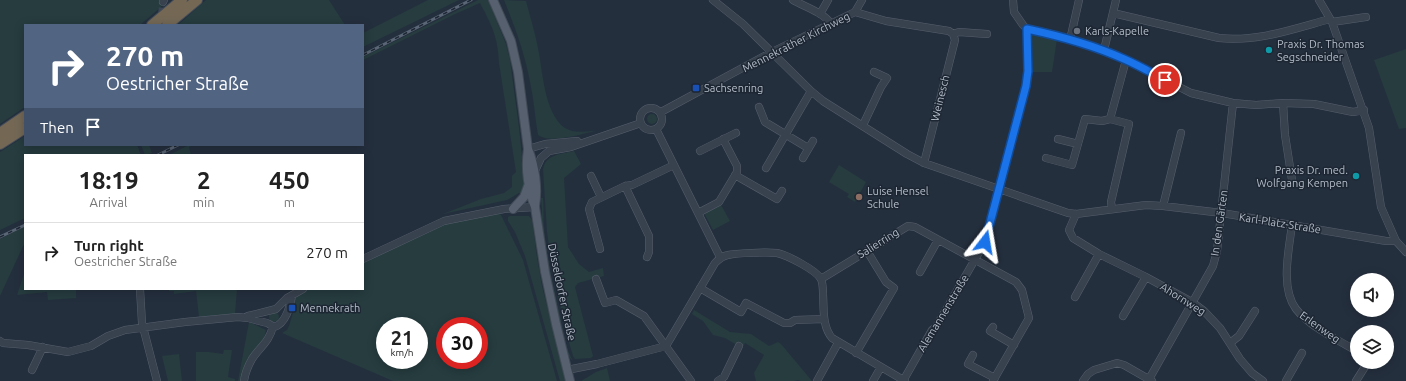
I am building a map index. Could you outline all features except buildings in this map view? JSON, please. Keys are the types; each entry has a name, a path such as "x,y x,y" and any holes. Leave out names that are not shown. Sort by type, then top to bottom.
{"highway":[{"path":"153,24 182,0"},
{"path":"168,24 197,0"},
{"path":"0,133 24,117"},
{"path":"0,144 24,129"}],"main road":[{"name":"Düsseldorfer Straße","path":"493,0 511,41 516,64 528,150 532,159 534,173 537,197 535,207"},
{"name":"Düsseldorfer Straße","path":"528,150 526,160 531,198 535,207 545,272 570,381"},
{"path":"513,209 524,197 529,184"}],"street":[{"name":"Karl-Platz-Straße","path":"713,0 743,24 823,101 907,154 924,163 1068,213 1076,214 1146,205 1163,206 1222,213 1386,241 1396,241"},
{"path":"793,0 820,14 831,24"},
{"path":"820,14 828,0"},
{"name":"Mennekrather Kirchweg","path":"641,123 640,116 647,108 655,108 661,112 772,52 855,12 862,0"},
{"path":"1013,0 1014,12 1027,29 1104,50 1192,93 1233,104 1314,104 1353,112 1364,110"},
{"path":"1070,40 1079,0"},
{"path":"1104,50 1116,0"},
{"path":"1319,0 1331,21 1364,110 1369,128 1381,207 1396,241 1406,252"},
{"path":"855,12 886,21 949,31 953,34 959,32 987,34"},
{"path":"1113,13 1219,38 1234,39 1252,39 1331,21 1366,17"},
{"name":"Alemannenstraße","path":"904,381 932,330 936,327 984,244 1000,189 1028,78 1027,29"},
{"name":"Weinesch","path":"924,163 955,40 953,34"},
{"path":"1110,119 1126,60"},
{"path":"863,126 881,87 887,78 874,72"},
{"path":"766,168 811,91"},
{"path":"1283,103 1285,135 1292,180"},
{"name":"In den Gärten","path":"1150,380 1162,354 1213,266 1217,251 1222,213 1233,104"},
{"path":"759,107 765,122 808,148"},
{"path":"528,150 538,152 571,147 641,123 649,130 656,129 662,124 663,120 661,112"},
{"path":"1046,158 1072,165 1084,119 1102,121 1110,119 1129,124 1111,202 1112,209"},
{"path":"656,129 720,257"},
{"path":"700,151 736,133"},
{"path":"1163,206 1181,133"},
{"path":"698,213 719,202 737,172 737,166 723,139"},
{"path":"1058,139 1078,144"},
{"path":"528,150 545,144 588,140"},
{"path":"802,158 813,141"},
{"path":"534,173 541,158 549,151"},
{"path":"600,249 589,205 601,197 625,186 632,185 674,164"},
{"path":"735,175 777,199 782,191"},
{"path":"591,176 601,197"},
{"path":"625,186 649,236 649,252 647,257"},
{"path":"364,259 444,221 513,209 535,207"},
{"name":"Ahornweg","path":"1076,214 1069,230 1073,238 1099,254 1192,302 1212,318 1244,364 1252,373 1263,381"},
{"name":"Erlenweg","path":"1292,225 1288,255 1287,280 1291,301 1303,317 1318,328 1350,347"},
{"name":"Salierring","path":"821,279 908,226 915,227 1016,282 1022,290 1029,318 994,380 968,364 973,355"},
{"path":"920,272 938,240"},
{"path":"856,353 894,288 886,282 867,251"},
{"path":"567,370 666,346 720,257 728,254 777,253 813,271 821,279 824,319 828,333 838,342 904,381"},
{"path":"1074,297 1099,254"},
{"path":"1123,316 1146,277"},
{"path":"596,279 605,303 616,300 644,316 691,381"},
{"path":"700,288 741,312 746,303 784,323 790,323 795,320 824,319"},
{"path":"140,290 143,327 158,381"},
{"path":"244,381 252,359 269,339 270,325 266,316 272,310 301,290"},
{"path":"242,317 270,325 279,325 287,313 292,296"},
{"path":"0,341 3,343 43,347 62,351 75,351 91,346 116,333 143,327 200,320 242,317 272,310 280,312 283,319"},
{"path":"1230,343 1239,336 1255,311"},
{"path":"993,327 990,332 1014,345"},
{"path":"816,381 838,342"},
{"path":"718,381 724,377 739,346"},
{"path":"32,370 43,347"},
{"path":"1286,381 1302,353"},
{"path":"1083,381 1088,374 1094,370 1117,364 1124,365 1150,380"},
{"path":"873,381 881,367"},
{"path":"1356,381 1364,369"}],"green space":[{"path":"0,0 162,0 161,7 141,24 24,24 24,108 0,124"},
{"path":"206,0 329,0 344,24 179,24"},
{"path":"428,0 459,0 364,47 364,32"},
{"path":"478,0 488,0 506,44 510,60 525,185 524,195 519,193 507,200 443,214 481,199 504,193 512,187 512,176 516,172 496,39 480,3 364,60 364,57"},
{"path":"504,0 526,1 537,42 546,91 553,113 558,121 565,128 572,131 595,131 574,136 550,139 543,138 538,135 533,95 528,72 516,30"},
{"path":"1032,35 1057,39 1052,72 1033,72"},
{"path":"1406,49 1406,128 1399,129 1374,60"},
{"path":"650,114 654,114 656,115 656,123 650,124 647,121 647,117"},
{"path":"24,137 24,146 137,146 141,154 24,154 24,218 0,230 0,152"},
{"path":"141,146 149,146 152,153 145,154"},
{"path":"187,146 191,146 189,147 191,154 171,154"},
{"path":"574,151 581,164 564,178 568,247 579,264 589,272 603,268 604,276 578,283 575,287 593,356 591,358 575,359 568,339 556,288 550,253 547,232 543,169 547,160 560,154"},
{"path":"839,165 866,182 855,202 847,197 849,194 829,182"},
{"path":"541,198 543,198 545,238 551,273 566,341 573,361 568,356 558,321 541,224"},
{"path":"721,205 730,221 713,230 705,215 706,211"},
{"path":"498,213 501,215 523,260 557,381 393,381 282,333 287,330 289,326 296,303 294,302 296,297 307,290 364,290 364,261 409,238 453,221"},
{"path":"529,216 532,220 542,286 566,381 560,381 525,256 515,232 508,221 508,217"},
{"path":"24,227 24,244 0,296 0,239"},
{"path":"24,274 24,290 76,290 76,298 48,300 47,292 17,295"},
{"path":"237,290 235,314 199,317 196,291 174,294 174,291 169,291"},
{"path":"694,310 730,332 751,334 769,346 778,342 812,381 756,381 754,373 764,355 745,343 742,348 725,338 713,335 703,321 692,314"},
{"path":"274,312 279,317 274,322 269,317"},
{"path":"249,322 266,330 264,339 255,349 241,381 238,381"},
{"path":"224,350 232,350 228,377 235,379 235,381 196,381 196,352 223,354"},
{"path":"179,354 182,381 168,381 162,356"},
{"path":"607,368 610,381 581,381 596,372"}],"tunnel":[{"path":"160,24 163,2"}],"railway":[{"path":"364,54 471,0"},
{"path":"160,154 176,146"},
{"path":"0,237 24,225"}],"place":[{"name":"Karls-Kapelle","path":"1077,31"},
{"name":"Praxis Dr. Thomas Segschneider","path":"1269,50"},
{"name":"Sachsenring","path":"696,88"},
{"name":"Praxis Dr. med. Wolfgang Kempen","path":"1356,176"},
{"name":"Luise Hensel Schule","path":"859,197"},
{"name":"Mennekrath","path":"292,308"}],"route":[{"path":"985,242 1028,78 1027,29 1051,34 1104,50 1165,80"}]}
